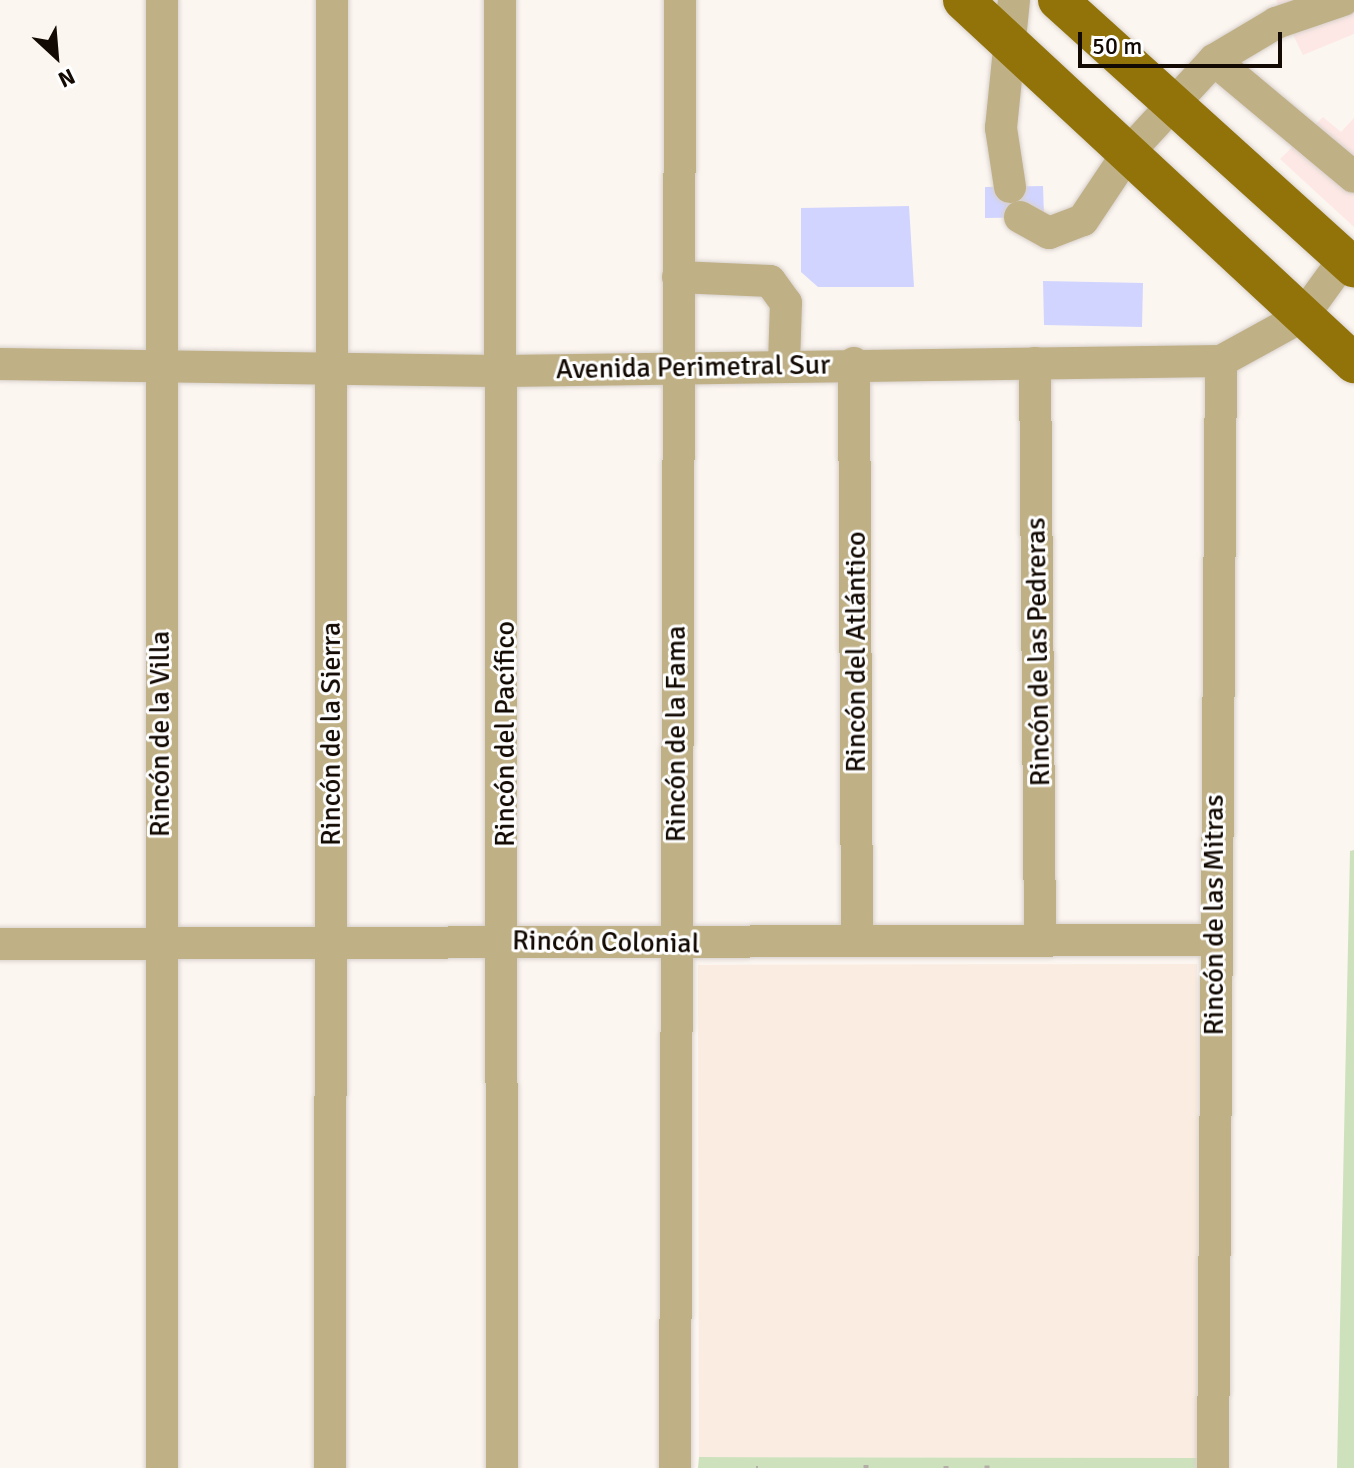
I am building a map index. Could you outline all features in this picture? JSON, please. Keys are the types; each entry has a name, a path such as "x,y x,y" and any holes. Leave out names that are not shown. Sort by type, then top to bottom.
{"main road":[{"path":"963,0 1354,363"},
{"path":"1058,0 1168,104 1349,262"}],"street":[{"name":"Rincón de la Villa","path":"162,0 158,365 162,1468"},
{"name":"Rincón de la Sierra","path":"330,1468 332,941 329,369 332,0"},
{"name":"Rincón del Pacífico","path":"500,0 505,941 502,1468"},
{"name":"Rincón de la Fama","path":"675,1468 680,0"},
{"path":"1010,187 1001,128 1014,0"},
{"path":"1020,217 1049,233 1083,220 1127,154 1168,104 1214,60 1276,23 1343,0"},
{"path":"1214,60 1354,177"},
{"name":"Avenida Perimetral Sur","path":"0,364 504,371 677,370 854,363 1221,361 1303,316 1349,262"},
{"path":"678,277 770,281 786,303 784,364"},
{"name":"Rincón de las Mitras","path":"1213,1468 1213,940 1221,361"},
{"name":"Rincón del Atlántico","path":"854,363 857,941"},
{"name":"Rincón de las Pedreras","path":"1035,363 1040,941"},
{"name":"Rincón Colonial","path":"0,944 505,941 675,945 1213,940"}],"shaded area":[{"path":"1276,0 1354,0 1354,34 1303,55"},
{"path":"1323,117 1341,132 1354,118 1354,227 1280,159"},
{"path":"1197,964 1198,1458 699,1457 698,965"}],"green space":[{"path":"1354,850 1354,1468 1337,1468 1350,851"},
{"path":"699,1457 1198,1458 1198,1468 698,1468"}],"building":[{"path":"1043,186 1044,217 985,218 985,187"},
{"path":"909,206 914,287 818,287 801,272 801,208"},
{"path":"1043,281 1143,283 1142,327 1044,325"}]}
